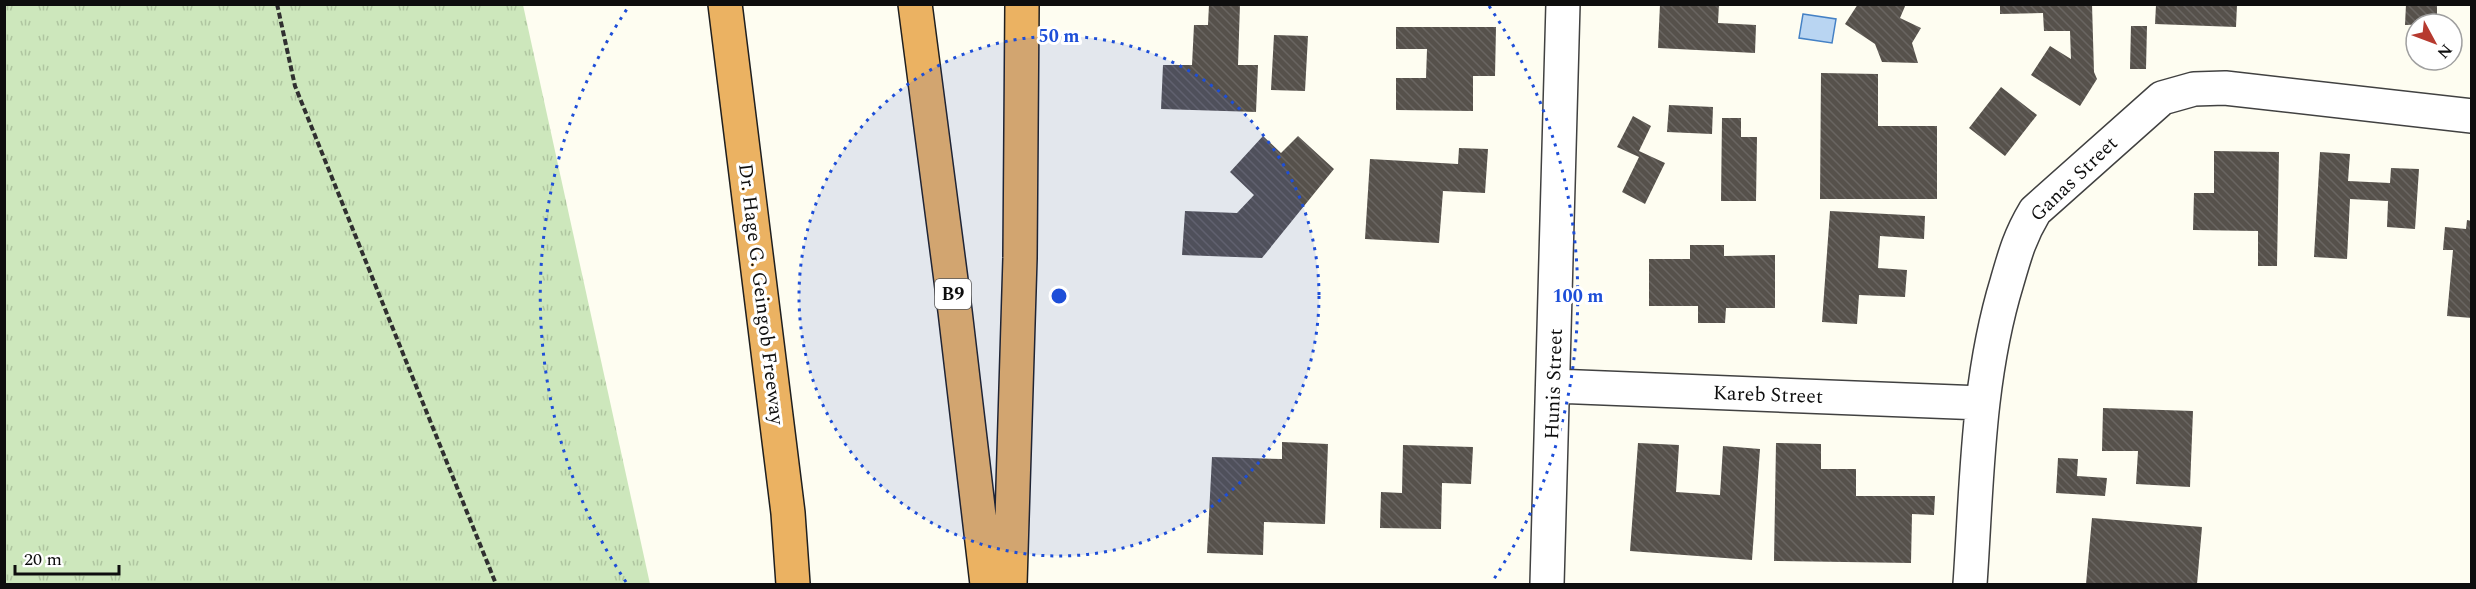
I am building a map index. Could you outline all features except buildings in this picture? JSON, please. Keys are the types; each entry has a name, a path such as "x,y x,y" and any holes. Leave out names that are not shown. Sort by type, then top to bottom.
{"highway":[{"path":"703,4 740,129"},
{"name":"Dr. Hage G. Geingob Freeway","path":"725,4 788,513 793,585"},
{"name":"B9","path":"915,4 955,311 987,585"},
{"path":"1010,585 1020,258 1022,4"}],"street":[{"name":"Hunis Street","path":"1547,585 1563,4"},
{"name":"Ganas Street","path":"1970,585 1982,403 1997,313 2021,234 2035,211 2162,98 2194,89 2225,88 2472,116"},
{"name":"Kareb Street","path":"1554,386 1982,403"}],"path":[{"path":"277,4 295,86 496,585"}],"green space":[{"path":"4,5 523,5 650,584 5,584"}],"water":[{"path":"1803,14 1836,19 1832,43 1799,38"}]}
